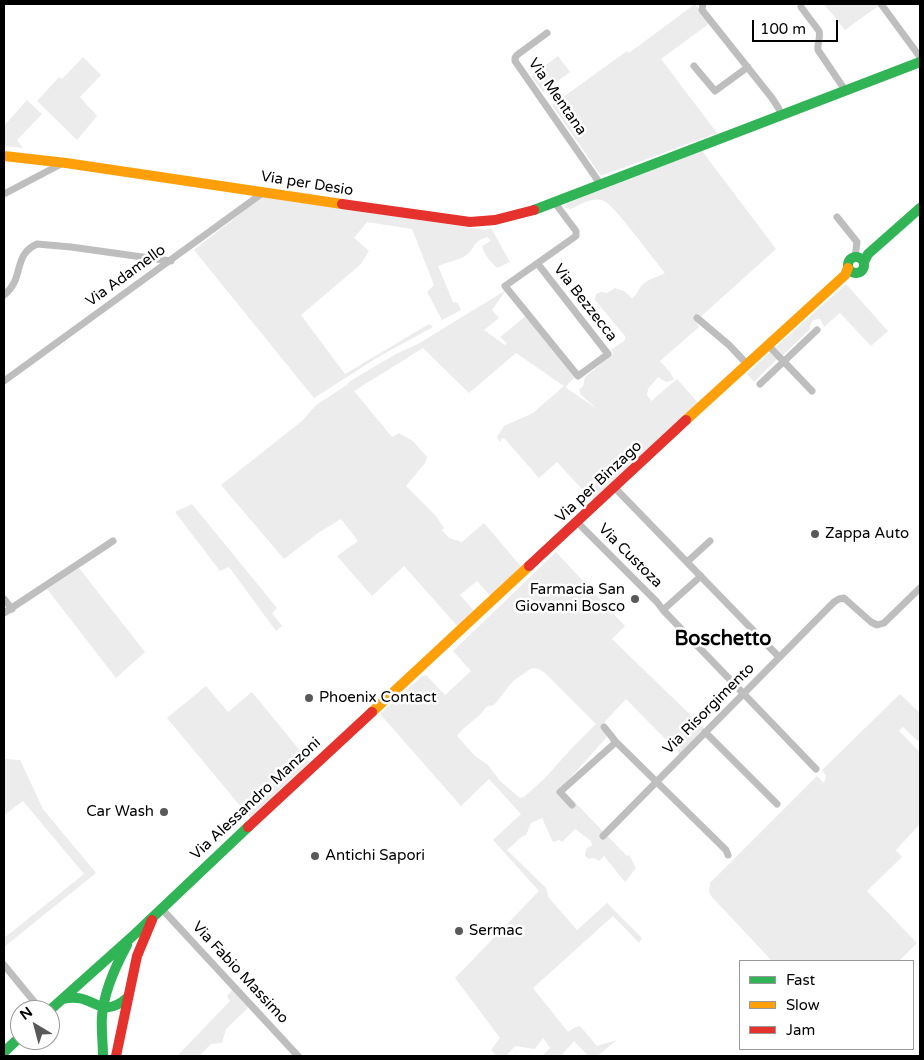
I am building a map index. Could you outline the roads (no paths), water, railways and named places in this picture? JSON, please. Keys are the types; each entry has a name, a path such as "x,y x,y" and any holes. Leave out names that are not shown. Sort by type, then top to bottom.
{"main road":[{"name":"Via per Desio","path":"4,156 264,192 447,220 476,222 510,218 680,154 700,150 755,130 780,116 845,90 920,62"},
{"name":"Via per Binzago","path":"849,272 849,260 864,256 920,208"},
{"name":"Via per Binzago","path":"471,621 747,364 849,272 859,273 863,270 865,266 864,256"},
{"name":"Via Alessandro Manzoni","path":"62,999 135,934 471,621"},
{"path":"116,1056 141,944 159,910"},
{"path":"103,1056 103,1008 116,968 126,947 135,934"},
{"path":"90,974 109,967 116,968 124,973 131,985"},
{"path":"62,999 84,998 103,1008 117,1006 128,998"}],"street":[{"path":"703,4 702,10 772,98 779,109 780,116"},
{"path":"881,4 920,57"},
{"path":"801,7 819,31 818,50 845,90"},
{"name":"Via Mentana","path":"547,33 517,55 514,58 515,61 600,185"},
{"path":"694,66 715,91 748,67"},
{"path":"4,194 63,163"},
{"name":"Via Adamello","path":"4,381 264,192"},
{"path":"538,264 577,234 555,202"},
{"path":"837,217 864,256"},
{"path":"4,295 16,282 23,256 32,246 37,244 71,246 171,261"},
{"name":"Via per Binzago","path":"857,246 864,256"},
{"name":"Via Bezzecca","path":"538,264 608,354 578,376 505,286 538,264"},
{"path":"697,318 716,333 747,364"},
{"path":"760,384 818,330"},
{"path":"768,345 812,391"},
{"path":"615,488 779,658"},
{"name":"Via Custoza","path":"577,522 657,602 816,769"},
{"path":"687,562 710,540"},
{"path":"4,613 113,541"},
{"path":"663,610 701,576"},
{"name":"Via Risorgimento","path":"603,836 839,599 844,598 877,625 884,623 920,588"},
{"path":"4,599 12,609"},
{"path":"604,727 616,742 726,850 728,855"},
{"path":"705,732 778,804"},
{"path":"572,805 560,792 616,742"},
{"name":"Via Fabio Massimo","path":"159,910 298,1056"},
{"path":"4,965 33,1000"}],"place":[{"name":"Zappa Auto","path":"815,534"},
{"name":"Farmacia San Giovanni Bosco","path":"635,599"},
{"name":"Phoenix Contact","path":"309,698"},
{"name":"Car Wash","path":"164,812"},
{"name":"Antichi Sapori","path":"315,856"},
{"name":"Sermac","path":"459,931"}],"district":[{"name":"Boschetto","path":"723,640"}]}
